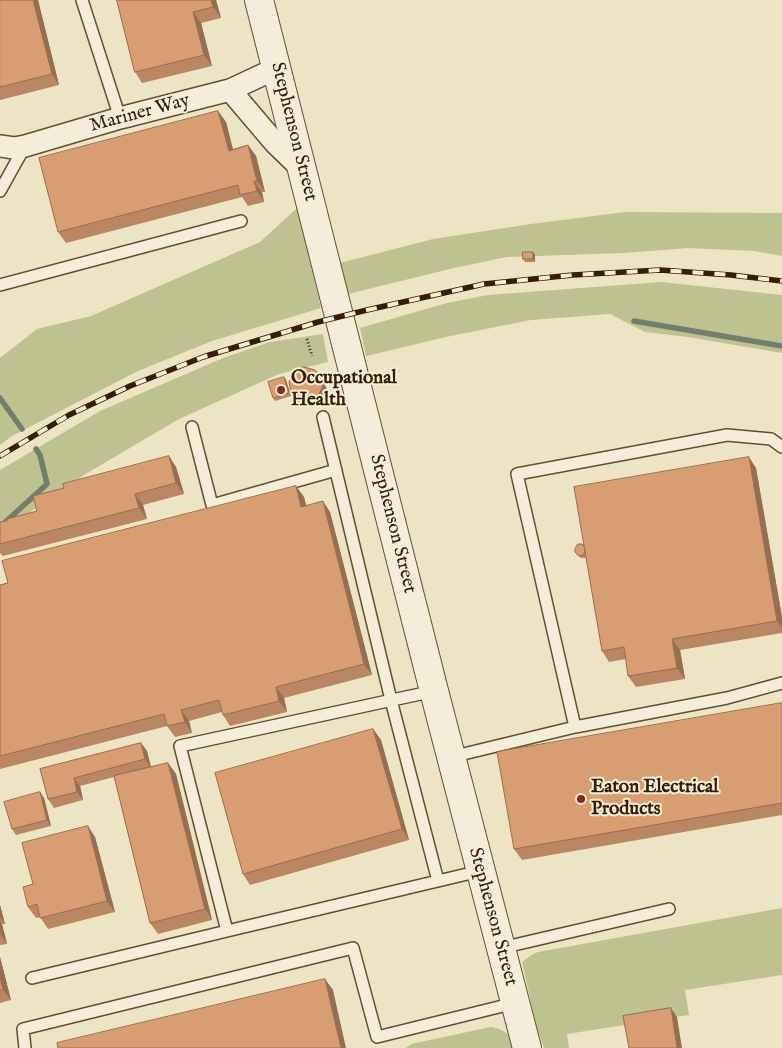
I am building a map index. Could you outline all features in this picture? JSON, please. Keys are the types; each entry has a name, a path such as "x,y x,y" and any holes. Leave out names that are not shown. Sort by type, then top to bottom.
{"street":[{"name":"Stephenson Street","path":"259,0 480,871 527,1048"},
{"name":"Mariner Way","path":"0,146 9,148 25,146 120,118 230,90 277,68"},
{"path":"230,90 275,143 302,169"}],"lane":[{"path":"82,0 120,118"},
{"path":"0,191 25,146"},
{"path":"0,285 241,221"},
{"path":"323,417 391,700 438,881"},
{"path":"192,427 212,506 336,470"},
{"path":"575,728 517,474 727,435 770,439 782,447"},
{"path":"451,757 575,728 727,698 782,683"},
{"path":"226,931 180,746 434,691"},
{"path":"32,978 480,871"},
{"path":"500,948 669,909"},
{"path":"25,1048 23,1029 353,948 378,1043 515,1003"}],"path":[{"path":"307,339 312,356"}],"green space":[{"path":"297,208 321,308 212,341 138,371 12,436 0,445 0,358 37,329 91,316 260,242"},
{"path":"625,212 782,213 782,256 754,251 688,248 625,253 507,257 348,294 340,263 433,239"},
{"path":"661,282 782,295 782,353 688,337 645,332 610,314 531,320 446,337 366,356 360,328 447,303 488,295"},
{"path":"323,334 328,362 279,374 179,419 84,475 0,533 0,470 100,411 223,358 270,342"},
{"path":"782,908 782,975 685,990 689,1015 567,1034 569,1048 544,1048 536,1025 522,962 530,956 538,952"},
{"path":"491,1027 507,1033 516,1048 406,1048 411,1044"}],"building":[{"path":"0,0 33,0 52,74 0,87"},
{"path":"117,0 211,0 213,7 193,12 204,55 135,72"},
{"path":"218,111 229,151 248,145 257,181 254,181 257,191 240,195 238,185 58,232 39,158"},
{"path":"523,252 533,252 533,259 523,259"},
{"path":"304,367 315,370 319,374 323,385 319,395 310,401 299,400 291,393 289,382 294,371"},
{"name":"Occupational Health","path":"284,377 289,393 273,398 268,382"},
{"path":"169,456 176,483 135,494 139,508 0,544 0,522 37,511 33,496 64,488 63,484"},
{"path":"749,457 777,621 672,639 677,668 628,676 624,647 602,651 574,487"},
{"path":"296,486 301,507 323,501 364,664 276,687 279,701 223,715 219,700 181,710 185,722 167,726 164,714 0,756 0,585 8,583 2,561"},
{"path":"578,544 584,546 585,551 583,555 579,556 575,552"},
{"path":"782,703 782,803 514,849 497,752"},
{"path":"373,729 402,829 243,874 215,773"},
{"path":"141,743 145,759 74,778 77,792 48,799 40,769"},
{"path":"168,763 205,909 150,923 114,776"},
{"path":"40,792 47,820 12,829 4,802"},
{"path":"88,826 107,901 40,918 37,904 28,907 23,887 33,884 22,843"},
{"path":"0,976 3,990 0,990"},
{"path":"325,979 341,1048 58,1048 57,1043"},
{"path":"671,1008 677,1048 629,1048 623,1016"}],"waterway":[{"path":"634,321 782,346"},
{"path":"0,398 22,429"},
{"path":"0,527 47,484 40,455 36,449"}],"railway":[{"path":"0,456 69,415 130,386 203,357 318,322 367,310 484,284 573,275 660,270 782,281"}],"place":[{"name":"Occupational Health","path":"281,390"},
{"name":"Eaton Electrical Products","path":"581,799"}]}
